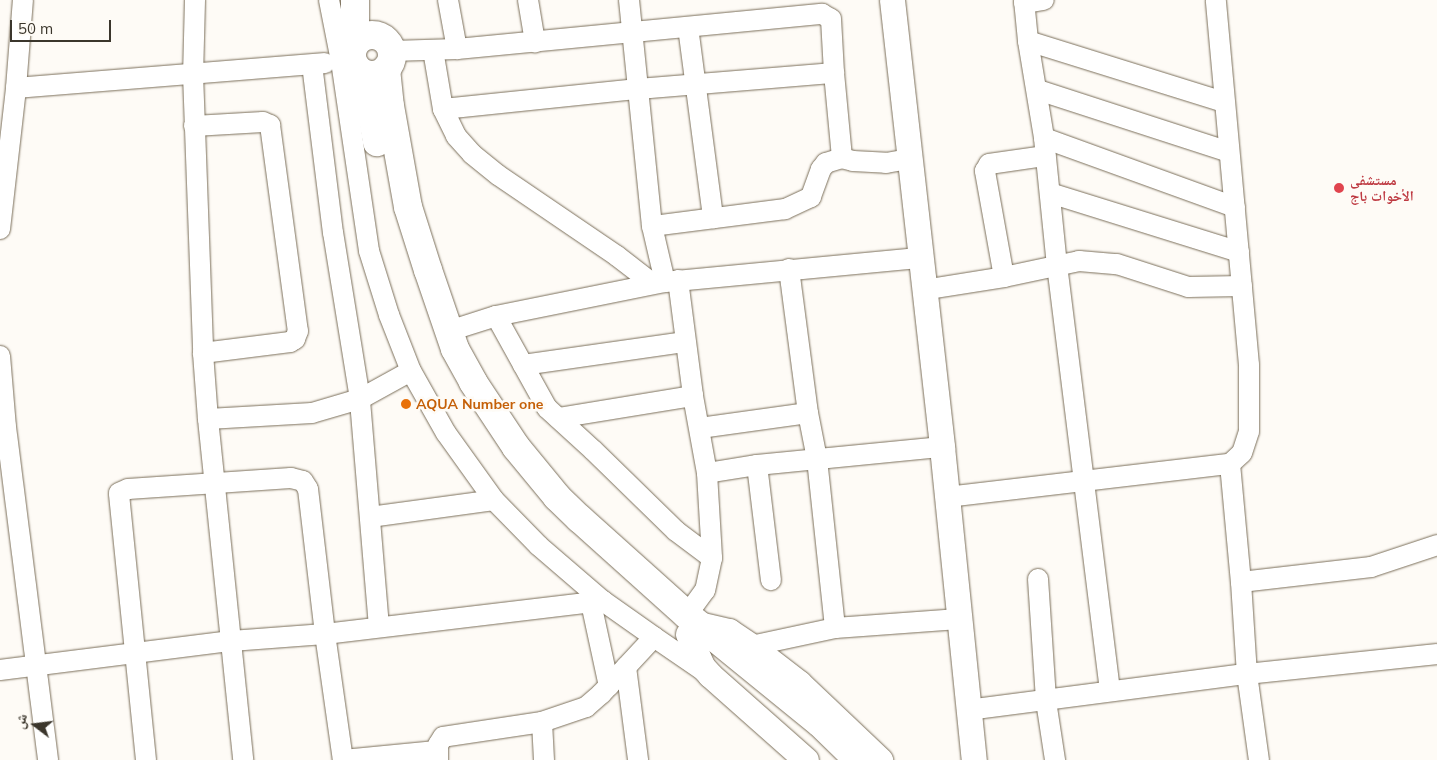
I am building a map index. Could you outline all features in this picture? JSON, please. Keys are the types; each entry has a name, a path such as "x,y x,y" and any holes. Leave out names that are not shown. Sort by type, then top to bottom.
{"highway":[{"path":"355,0 351,58 369,97 388,194 415,286 441,355 486,433 542,505 595,557 691,624 820,723 858,760"},
{"path":"373,0 377,22 387,53 390,106 408,207 449,331 473,382 535,473 580,519 831,760"},
{"path":"351,58 368,35 387,53"},
{"path":"351,58 362,73 370,75 387,53"}],"main road":[{"path":"892,0 919,258 942,447 974,760"},
{"path":"806,760 710,676 702,666 691,624 729,631 751,646 799,683 880,760"}],"street":[{"path":"0,229 16,88 22,0"},
{"path":"195,0 194,126 203,353 243,760"},
{"path":"329,0 351,58 369,251 389,315 411,371 446,433 494,500 539,546 597,602 654,637 710,676"},
{"path":"448,0 457,49"},
{"path":"528,0 535,42"},
{"path":"629,0 652,226 665,282 685,342 707,473 712,558 705,590 691,624"},
{"path":"1044,0 1024,1 1028,41 1038,90 1057,265 1110,690"},
{"path":"947,497 1230,464 1242,453 1249,431 1249,365 1216,0"},
{"path":"387,53 457,49 826,15 831,19 842,158"},
{"path":"688,28 697,84 713,218"},
{"path":"1028,41 1224,102"},
{"path":"433,50 443,109 456,136 472,154 498,175 617,256 665,282"},
{"path":"16,88 312,66 351,58"},
{"path":"312,66 333,233 360,398 379,627"},
{"path":"443,109 638,89 834,73"},
{"path":"1038,90 1229,152"},
{"path":"194,126 263,122 270,125 298,331 295,340 290,342 203,353"},
{"path":"1004,277 985,171 989,164 1044,147 1236,207"},
{"path":"652,226 785,209 806,201 814,192 821,169 826,163 842,158 852,161 886,163 909,159"},
{"path":"1050,192 1239,252"},
{"path":"449,331 496,316 665,282 919,258"},
{"path":"923,290 1004,277 1079,261 1117,264 1188,287 1242,286"},
{"path":"789,269 808,413 817,460 835,628"},
{"path":"496,316 541,400 676,532 712,558"},
{"path":"523,365 685,342"},
{"path":"0,356 4,453 48,760"},
{"path":"208,419 312,413 360,398 411,371"},
{"path":"558,418 693,396"},
{"path":"700,428 808,413"},
{"path":"707,473 757,465 942,447"},
{"path":"1230,464 1247,674 1259,760"},
{"path":"757,465 771,580"},
{"path":"146,760 134,654 120,494 126,489 291,478 306,484 343,760 438,756 443,737 542,722 586,707 609,686 654,637"},
{"path":"370,517 494,500"},
{"path":"1241,582 1371,567 1437,545"},
{"path":"1038,579 1046,700 1055,760"},
{"path":"0,670 231,641 325,634 597,602"},
{"path":"597,602 609,686"},
{"path":"751,646 835,628 959,619"},
{"path":"968,710 1110,690 1437,654"},
{"path":"626,667 638,760"},
{"path":"542,722 544,760"}],"place":[{"name":"مستشفى الأخوات باج","path":"1339,188"},
{"name":"AQUA Number one","path":"406,404"}]}
